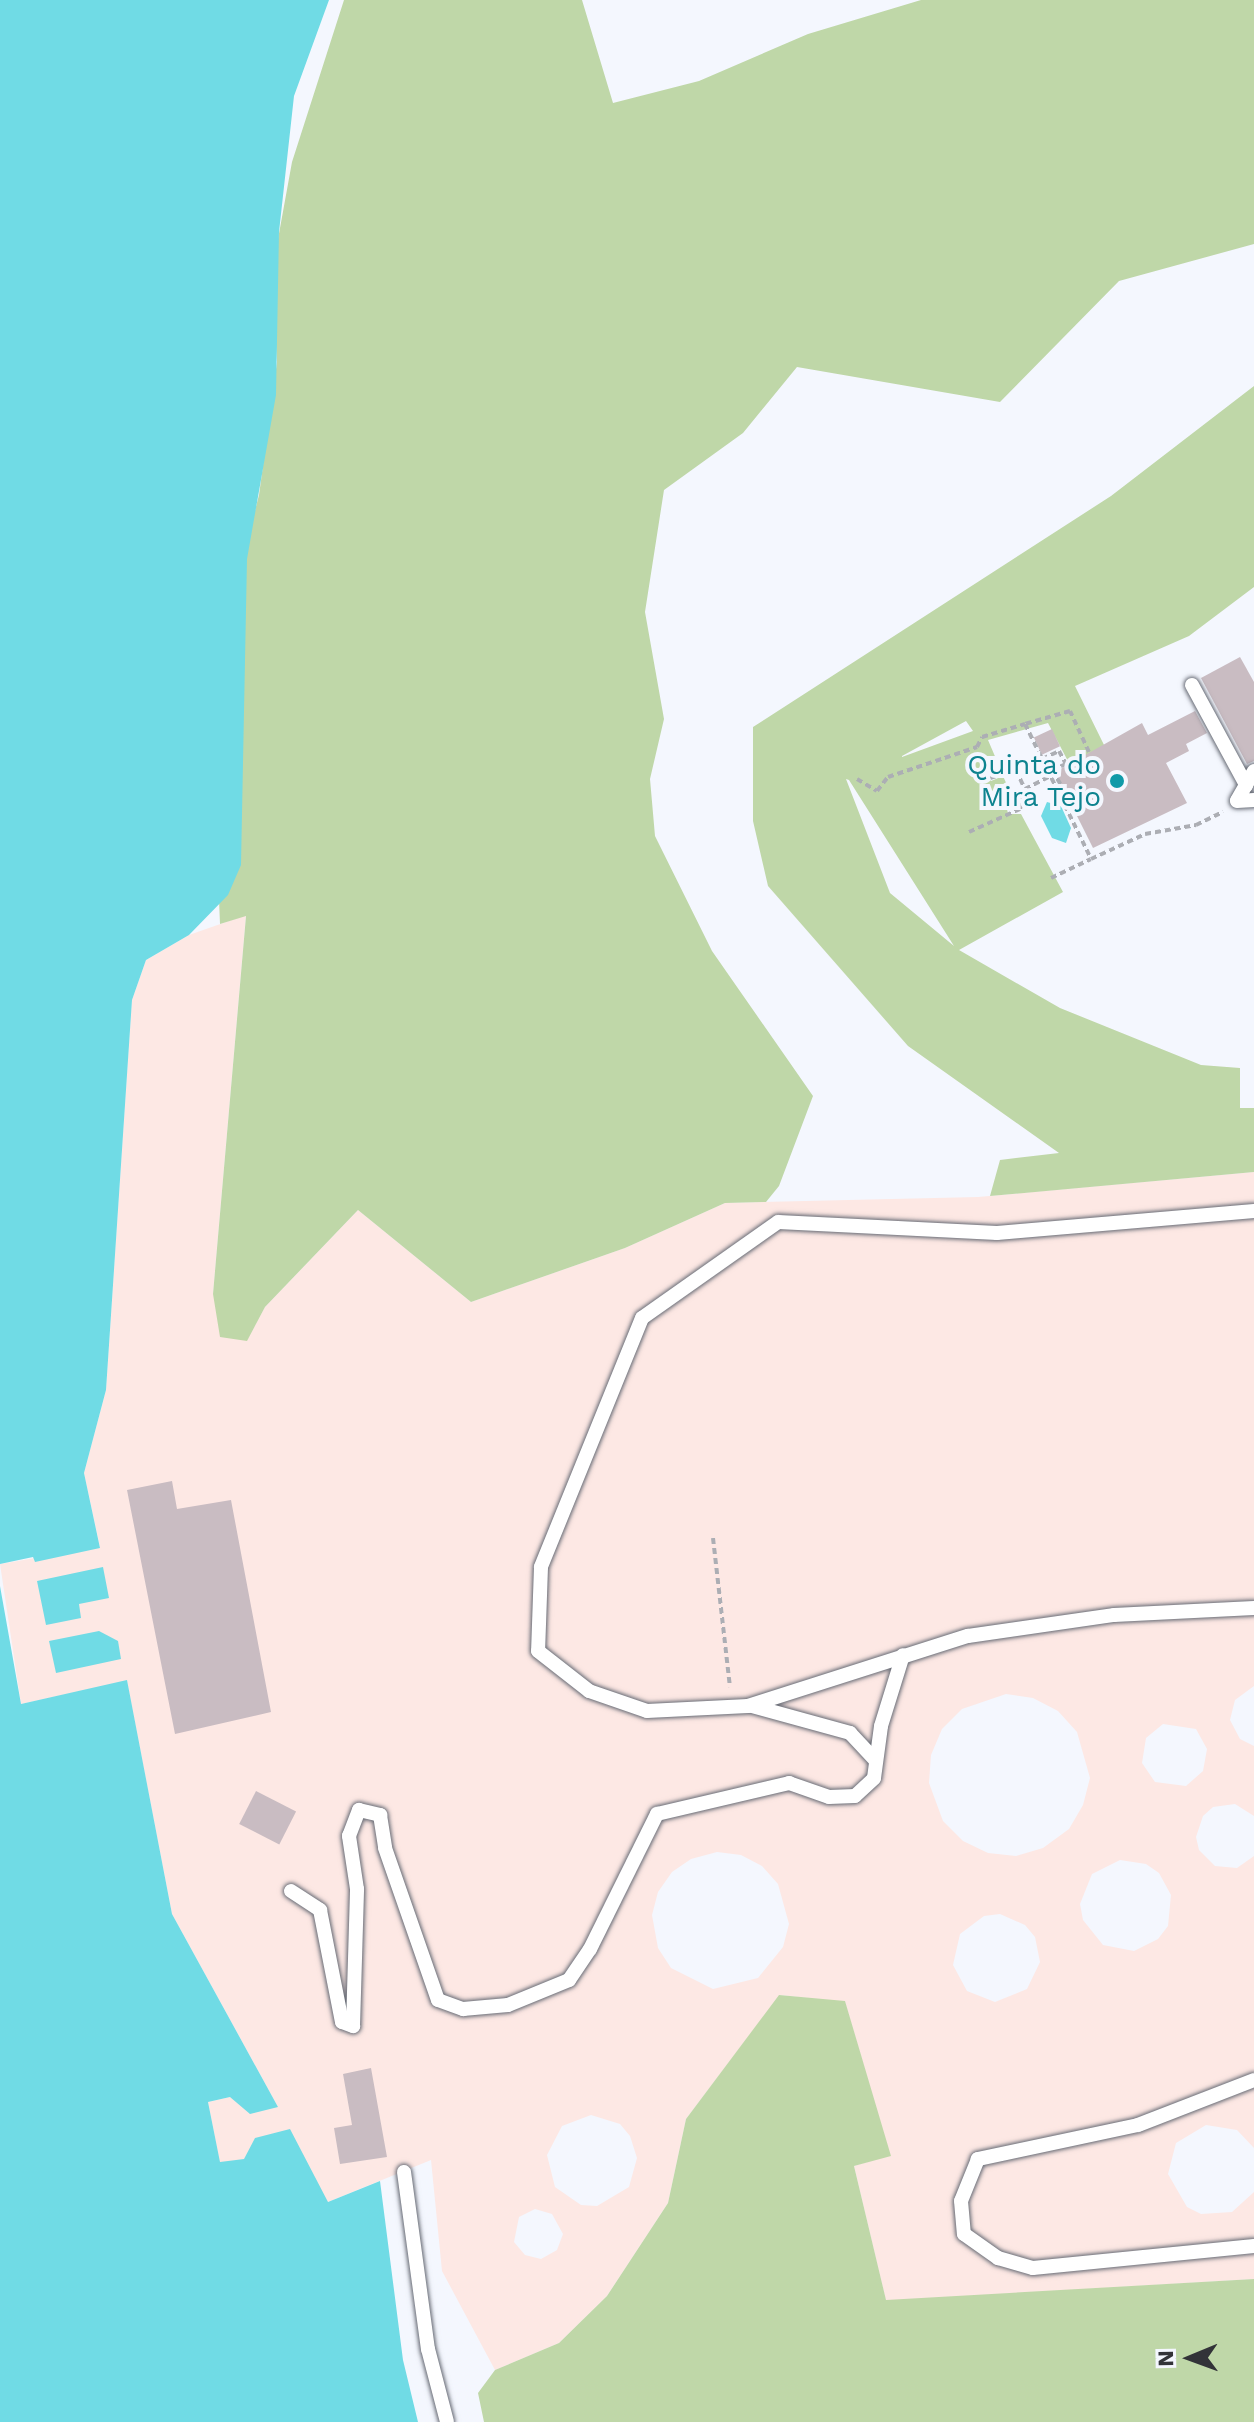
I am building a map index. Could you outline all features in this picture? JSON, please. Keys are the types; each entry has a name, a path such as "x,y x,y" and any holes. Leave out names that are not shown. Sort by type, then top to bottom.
{"lane":[{"path":"1192,685 1250,778 1237,801 1254,800"},
{"path":"1254,1211 997,1233 778,1222 642,1318 541,1567 538,1651 589,1691 647,1711 748,1706 968,1636 1114,1615 1254,1608"},
{"path":"291,1891 320,1910 342,2022 353,2026 357,1889 349,1836 359,1810 380,1815 385,1848 438,2000 463,2009 508,2005 569,1980 590,1949 657,1814 789,1783 829,1797 855,1796 874,1778 881,1726 903,1655"},
{"path":"748,1706 850,1733 876,1761"},
{"path":"1254,2080 1138,2125 978,2159 961,2201 964,2234 998,2258 1033,2268 1254,2246"},
{"path":"404,2172 428,2349 447,2422"}],"path":[{"path":"857,779 877,791 888,777 977,747 982,737 1070,711 1089,752"},
{"path":"1025,724 1091,859"},
{"path":"1042,759 1059,751 1066,764 1052,770 1064,790"},
{"path":"969,832 1020,809 1025,789 1016,770 990,778"},
{"path":"1025,789 1049,777"},
{"path":"1051,878 1145,834 1196,825 1229,810"},
{"path":"713,1538 731,1692"}],"shaded area":[{"path":"246,915 213,1294 247,1340 265,1307 358,1210 471,1302 625,1248 725,1203 978,1197 1254,1172 1254,1686 1235,1700 1230,1720 1240,1739 1254,1746 1254,1816 1235,1804 1213,1807 1203,1816 1196,1837 1199,1850 1215,1866 1237,1868 1254,1856 1254,2148 1237,2130 1206,2125 1176,2143 1168,2174 1187,2207 1201,2214 1232,2212 1254,2192 1254,2279 886,2301 854,2166 890,2155 845,2002 780,1995 686,2119 668,2203 607,2296 559,2343 495,2370 442,2271 431,2160 328,2202 245,2159 220,2163 208,2102 230,2097 278,2107 172,1914 127,1681 21,1704 0,1564 100,1547 84,1473 106,1390 132,1000 146,960 189,935","holes":["1006,1694 1033,1698 1058,1711 1077,1732 1090,1778 1083,1805 1069,1829 1043,1848 1016,1856 988,1853 963,1841 943,1821 929,1783 931,1755 942,1729 962,1709","1163,1724 1196,1729 1207,1749 1203,1771 1186,1786 1155,1782 1142,1763 1146,1738","717,1852 741,1855 762,1866 778,1884 789,1924 783,1947 758,1978 713,1989 671,1968 658,1948 652,1915 658,1892 672,1872 691,1859","1120,1860 1146,1864 1159,1873 1171,1895 1168,1926 1158,1939 1134,1951 1103,1945 1083,1920 1080,1904 1092,1874","1000,1914 1025,1925 1035,1937 1040,1962 1027,1989 995,2002 967,1991 953,1965 960,1934 984,1916","591,2115 620,2124 630,2136 637,2158 629,2187 597,2206 581,2205 555,2187 547,2155 562,2126","535,2209 552,2214 563,2234 557,2250 541,2259 525,2255 514,2242 519,2217"]}],"green space":[{"path":"344,0 582,0 613,103 699,81 808,34 921,0 1254,0 1254,244 1119,281 1000,402 797,367 743,433 664,490 645,612 664,719 650,779 655,836 712,951 813,1096 779,1186 766,1202 725,1203 625,1248 471,1302 358,1210 265,1307 247,1341 220,1337 213,1294 246,916 220,924 216,826 248,538 259,495 277,362 272,272 292,162"},
{"path":"1254,386 1254,587 1189,636 1075,686 1105,747 1070,765 1048,723 988,740 1000,768 988,774 991,781 1003,776 1016,805 1007,809 1008,814 1021,814 1063,892 959,950 1060,1008 1201,1065 1240,1068 1240,1108 1254,1108 1254,1172 990,1196 1000,1160 1059,1153 908,1046 768,886 753,821 753,727 1111,496","holes":["966,721 973,731 902,757 902,756","846,779 849,780 954,946 890,893"]},
{"path":"779,1995 845,2001 891,2156 854,2166 886,2300 1254,2279 1254,2422 484,2422 478,2393 495,2370 559,2343 607,2296 668,2203 686,2119"}],"water":[{"path":"0,0 329,0 294,96 279,232 276,395 247,559 241,865 228,895 189,935 146,960 132,1000 106,1390 84,1473 100,1548 35,1562 33,1557 0,1564"},
{"path":"1047,802 1061,806 1071,828 1066,843 1052,838 1041,816"},
{"path":"103,1567 109,1598 79,1604 81,1618 46,1625 37,1581"},
{"path":"0,1586 21,1704 127,1680 172,1914 278,2107 250,2114 230,2097 208,2102 220,2162 244,2159 255,2138 290,2129 328,2202 380,2181 403,2360 418,2422 0,2422"},
{"path":"99,1631 118,1641 121,1659 56,1673 49,1641"}],"building":[{"path":"1240,657 1254,682 1254,761 1247,764 1201,678"},
{"name":"Quinta do Mira Tejo","path":"1195,711 1207,733 1186,744 1189,751 1166,763 1187,803 1093,848 1055,772 1142,723 1148,735"},
{"path":"1052,729 1060,746 1042,755 1034,737"},
{"path":"172,1481 177,1509 231,1500 271,1712 175,1734 127,1490"},
{"path":"256,1791 296,1811 279,1844 239,1824"},
{"path":"371,2068 387,2157 340,2164 334,2128 352,2125 343,2074"}],"place":[{"name":"Quinta do Mira Tejo","path":"1117,781"}]}
